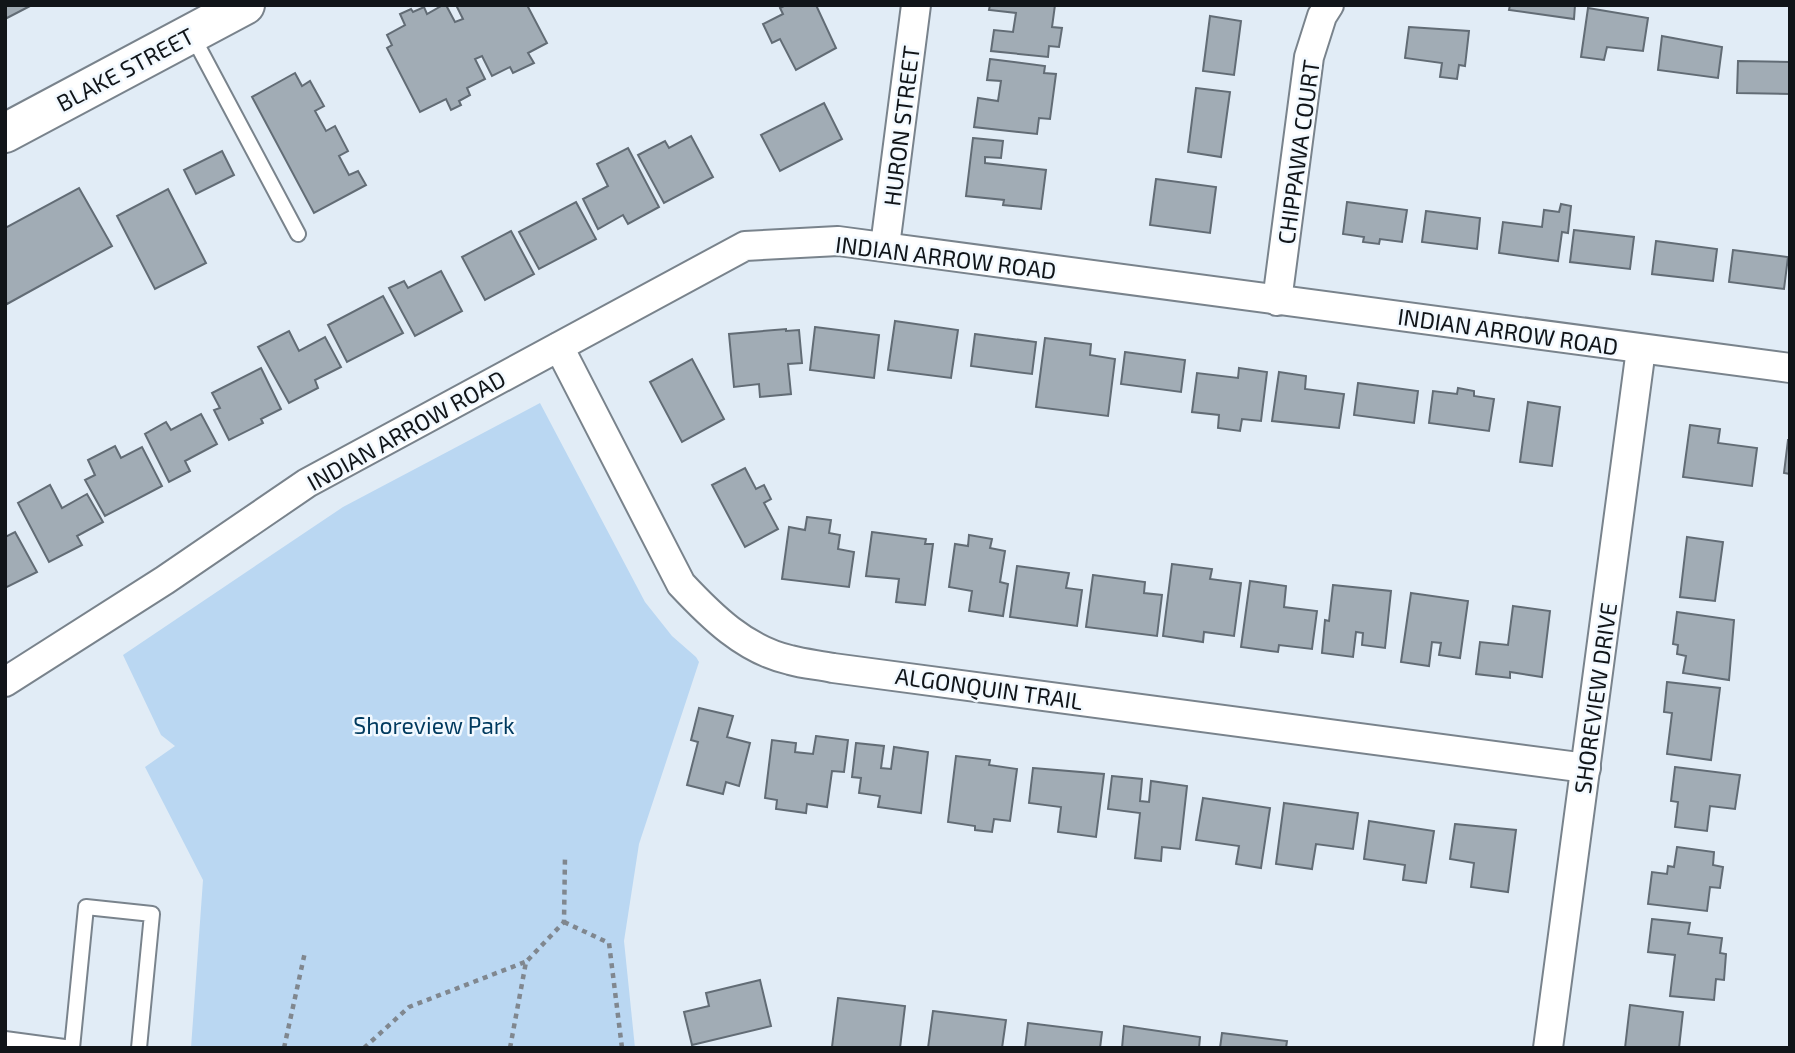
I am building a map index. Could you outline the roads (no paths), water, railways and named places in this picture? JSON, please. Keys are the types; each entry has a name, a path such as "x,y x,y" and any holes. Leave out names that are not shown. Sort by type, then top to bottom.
{"main road":[{"name":"BLAKE STREET","path":"5,133 245,5"}],"street":[{"name":"HURON STREET","path":"885,246 916,5"},
{"name":"CHIPPAWA COURT","path":"1277,301 1309,57 1322,16 1329,5"},
{"name":"INDIAN ARROW ROAD","path":"5,682 165,580 307,483 745,246 838,240 1790,368"},
{"name":"ALGONQUIN TRAIL","path":"559,347 681,584 707,612 736,636 761,650 788,660 833,668 1586,768"},
{"name":"SHOREVIEW DRIVE","path":"1548,1048 1641,349"}],"lane":[{"path":"191,34 298,234"},
{"path":"5,1039 72,1048 86,907 152,914 139,1048"}],"park label":[{"name":"Shoreview Park","path":"434,725"}]}
